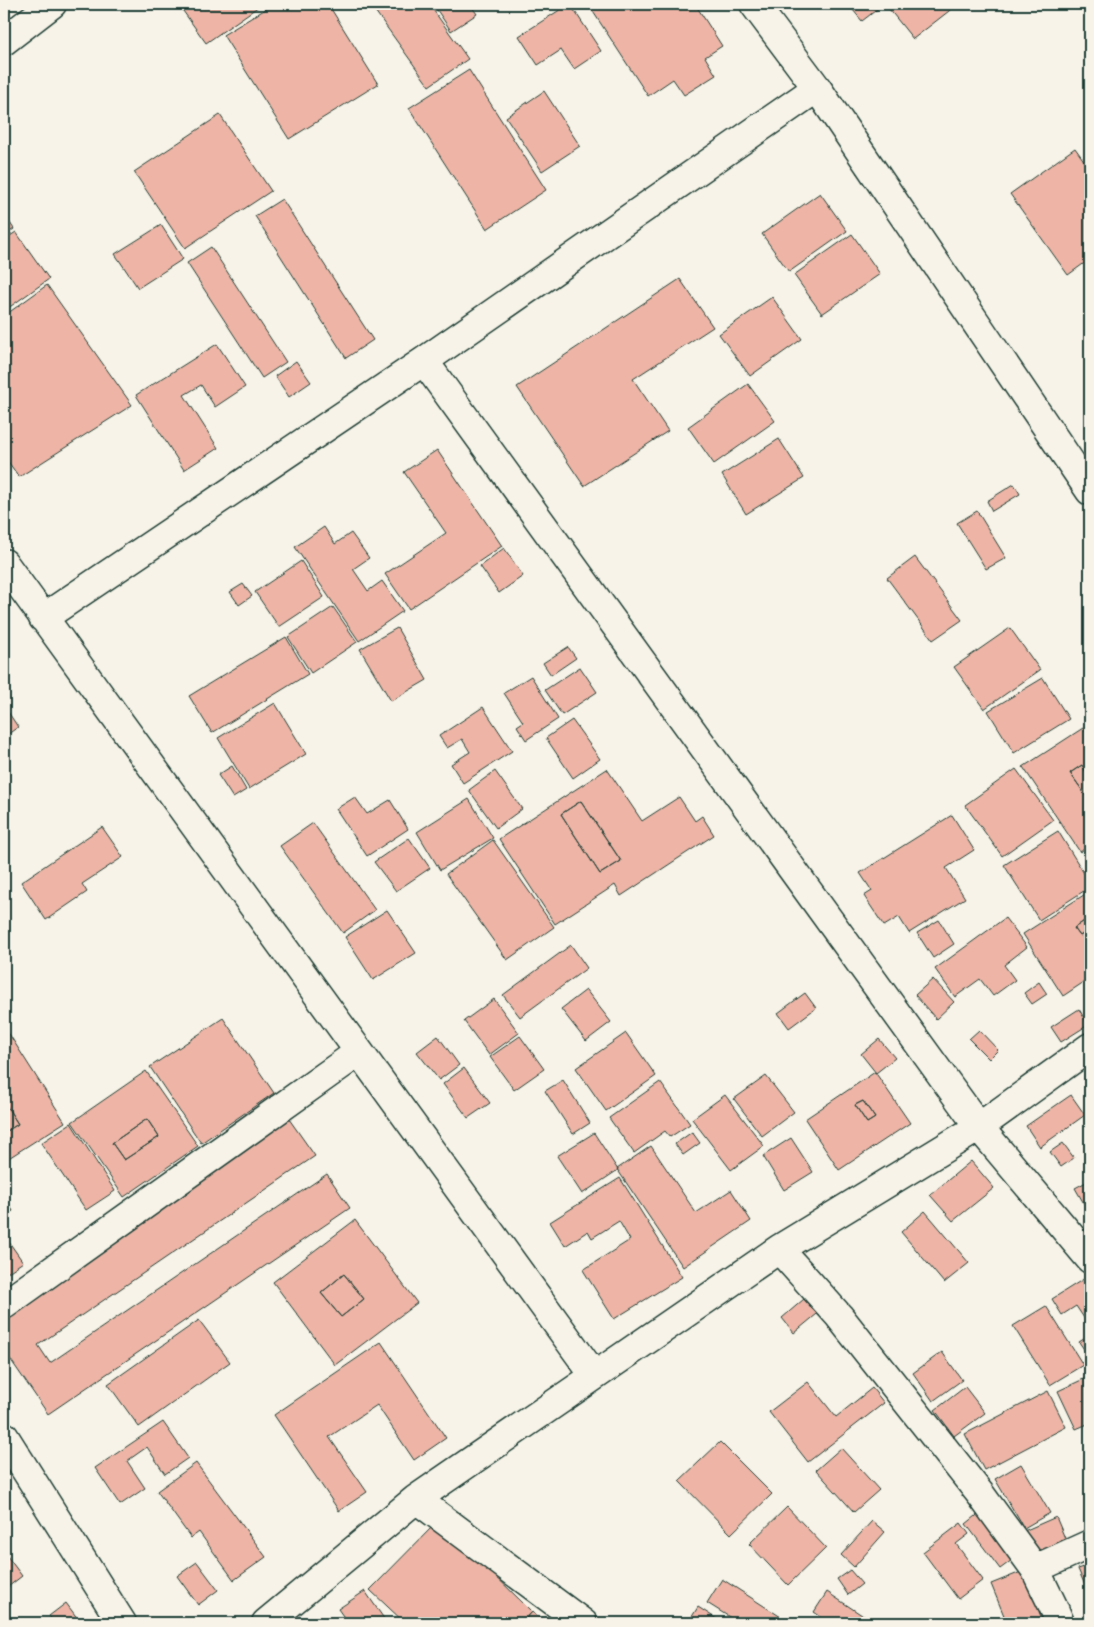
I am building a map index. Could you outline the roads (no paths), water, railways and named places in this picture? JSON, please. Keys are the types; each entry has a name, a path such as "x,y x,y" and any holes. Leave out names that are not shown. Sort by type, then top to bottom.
{"street":[{"path":"4,41 52,4"},
{"path":"754,4 817,88 1090,491"},
{"path":"43,618 424,361 817,88"},
{"path":"424,361 979,1127 1090,1259"},
{"path":"4,563 594,1375"},
{"path":"266,1623 416,1499 779,1249 979,1127 1090,1047"},
{"path":"4,1305 359,1052"},
{"path":"779,1249 839,1316 981,1495 1035,1569 1060,1623"},
{"path":"4,1436 122,1623"},
{"path":"416,1499 583,1623"},
{"path":"1035,1569 1090,1544"}]}
